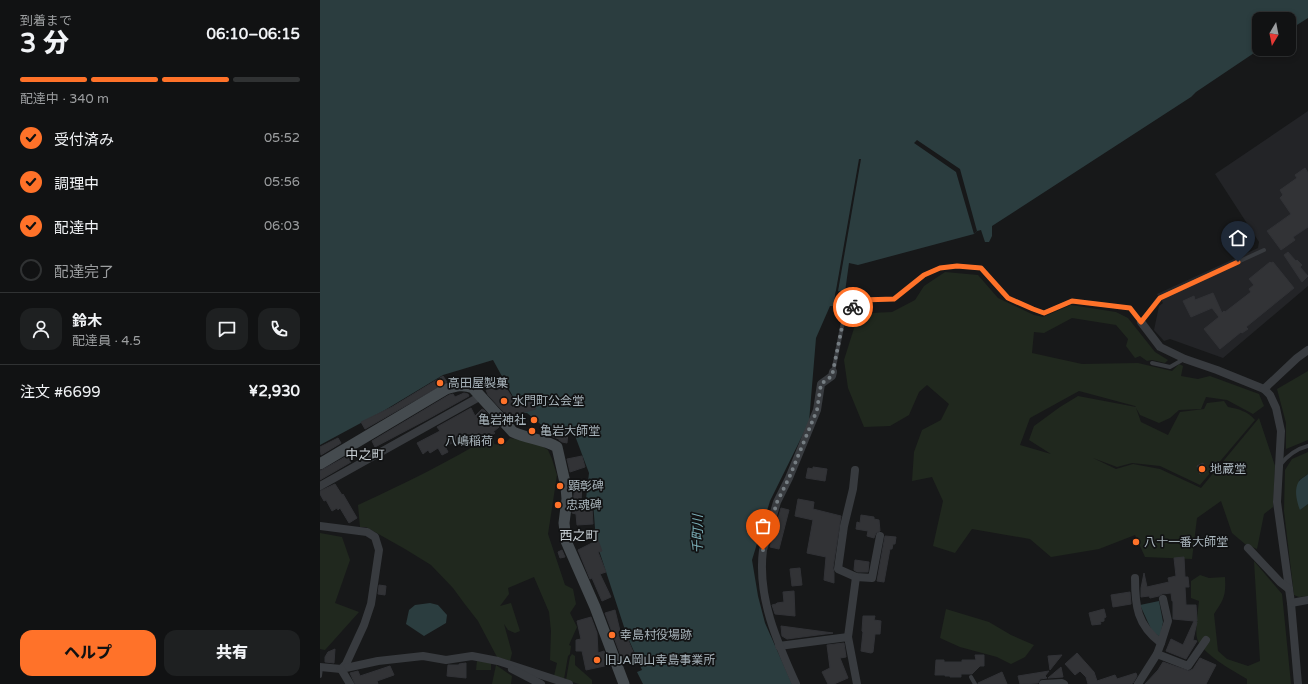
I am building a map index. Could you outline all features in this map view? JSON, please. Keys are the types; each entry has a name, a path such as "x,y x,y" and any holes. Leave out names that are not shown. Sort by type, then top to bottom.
{"main road":[{"path":"320,464 446,389 456,385 466,385 473,388 513,432 521,436 548,442 557,447 566,487 567,499 564,523 566,541 595,607 624,684"}],"street":[{"path":"1141,322 1160,347 1185,359 1264,389 1270,394 1276,408 1281,431 1277,502 1291,603 1298,684"},
{"path":"1264,389 1297,358 1308,350"},
{"path":"796,684 772,626 763,586 763,550 777,502 789,478 817,410 821,384 832,376 833,372"},
{"path":"320,486 481,396"},
{"path":"855,470 854,489 844,526 838,569 856,577 872,578 880,536"},
{"path":"320,526 367,532 375,537 379,550 371,604 364,625 349,658 341,669"},
{"path":"1248,548 1280,582 1288,588"},
{"path":"856,577 848,637 857,684"},
{"path":"1135,578 1137,609 1151,636 1161,643"},
{"path":"1138,684 1157,654 1168,621 1163,599"},
{"path":"1291,603 1308,600"},
{"path":"779,646 848,637"},
{"path":"1157,654 1188,666 1206,640"},
{"path":"321,667 341,669 378,661 423,656 446,660 472,656 498,661 569,684"},
{"path":"498,661 516,672 542,684"},
{"path":"341,669 350,684"},
{"path":"1043,684 1064,684"}],"lane":[{"path":"833,372 842,324 847,313 862,300 894,299 924,275 940,268 957,266 981,268 1008,298 1044,313 1072,301 1130,308 1141,322 1160,298 1264,250"},
{"path":"1152,363 1170,367 1185,359"},
{"path":"1279,467 1288,455 1308,446"},
{"path":"320,676 321,667"},
{"path":"971,677 975,684"}],"shaded area":[{"path":"1308,111 1308,286 1223,358 1170,339 1164,341 1154,330 1159,306 1163,303 1157,294 1258,248 1259,242 1215,174"}],"green space":[{"path":"945,272 978,275 998,298 1034,315 1043,317 1071,305 1116,312 1128,318 1155,352 1168,360 1165,363 1152,360 1147,361 1140,356 1135,358 1126,346 1128,339 1116,325 1072,318 1044,333 1034,332 1032,353 1082,364 1138,363 1172,371 1179,364 1183,366 1181,376 1198,379 1210,376 1259,394 1264,406 1253,414 1227,400 1206,397 1201,409 1179,410 1170,418 1159,423 1140,415 1136,408 1141,422 1168,435 1180,412 1204,409 1207,403 1224,401 1228,407 1246,412 1255,420 1200,485 1160,466 1132,463 1117,467 1093,458 1116,469 1133,464 1160,469 1201,488 1259,418 1275,466 1273,507 1264,514 1257,549 1245,544 1232,533 1221,501 1197,518 1192,559 1145,557 1135,535 1099,549 1051,557 1030,539 972,529 955,553 933,546 943,501 932,477 912,481 914,452 922,430 941,420 949,404 927,385 919,392 909,415 890,426 864,427 848,388 844,360 855,325 871,313 892,312 915,300 924,286","holes":["1079,391 1136,407 1078,396 1034,426 1029,440 1051,454 1020,445 1030,418"]},
{"path":"1308,371 1308,440 1286,449 1286,423 1277,389"},
{"path":"493,435 494,444 503,445 510,438 537,443 548,450 557,475 548,534 565,585 573,589 576,604 570,613 577,627 569,645 571,646 570,654 568,656 564,679 554,676 557,663 550,660 551,631 549,612 534,577 508,588 509,594 500,606 511,603 520,631 515,633 508,630 504,624 512,653 510,661 497,657 478,621 453,588 431,565 366,527 360,527 358,505 427,472"},
{"path":"1308,452 1308,474 1299,480 1300,510 1308,504 1308,596 1299,597 1294,595 1284,511 1285,470 1292,459"},
{"path":"320,533 342,537 350,560 335,603 359,612 325,650 320,649"},
{"path":"1254,561 1282,594 1291,684 1247,684 1247,679 1226,667 1204,649 1199,643 1196,635 1199,601 1191,598 1191,581 1200,575 1209,578 1225,577 1224,597 1214,614 1218,651 1227,659 1248,666 1260,661"},
{"path":"946,609 989,622 1011,635 1034,645 1025,657 1011,664 997,657 960,647 940,638"},
{"path":"572,654 575,656 575,665 592,680 592,684 579,684 566,680 570,657"},
{"path":"477,661 491,662 491,670 476,670"},
{"path":"496,665 512,676 511,684 492,684"}],"water":[{"name":"千町川","path":"320,0 1308,0 1308,18 1296,26 1296,12 1252,12 1252,54 1196,92 1191,97 992,226 992,236 989,242 985,242 981,230 974,234 858,265 849,263 845,292 836,291 833,306 830,306 816,338 809,422 770,501 752,560 758,596 765,623 792,684 643,684 637,672 642,670 626,633 596,541 593,502 586,499 589,473 574,433 544,427 527,413 522,413 493,360 443,375 385,410 320,445"},
{"path":"1308,474 1308,504 1300,510 1296,491 1300,480"},
{"path":"1159,601 1163,622 1160,637 1152,631 1140,605"},
{"path":"430,603 438,605 447,615 446,623 424,636 406,624 409,610 415,605"}],"pier":[{"path":"917,140 960,169 977,231 974,234 956,172 914,143"},
{"path":"859,159 861,159 837,297 835,296"}],"building":[{"path":"1305,168 1308,173 1308,227 1293,237 1295,240 1281,250 1267,231 1291,214 1280,198 1283,195 1280,190 1297,178 1295,175"},
{"path":"1288,252 1302,265 1300,267 1308,276 1302,282 1284,255"},
{"path":"1270,262 1273,262 1294,288 1246,327 1248,329 1242,333 1241,332 1220,349 1204,329 1219,317 1212,308 1191,317 1183,301 1194,296 1195,300 1213,293 1222,313 1224,311 1225,312 1251,292 1249,289 1254,285 1249,279"},
{"path":"443,376 447,382 365,429 361,422 392,407"},
{"path":"504,385 518,406 533,401 536,409 518,414 511,420 488,395 486,390 494,387 496,391"},
{"path":"464,393 468,394 469,396 375,447 372,441 449,395 453,394 455,397"},
{"path":"471,408 475,416 482,409 484,410 499,427 493,432 495,433 488,438 486,436 482,439 479,436 463,442 462,439 445,446 448,452 442,455 438,448 430,453 428,450 423,454 417,443 440,431 437,427"},
{"path":"546,429 568,432 567,443 545,434"},
{"path":"338,438 341,443 321,455 320,447"},
{"path":"347,456 351,462 320,480 320,471"},
{"path":"582,456 585,467 570,472 567,459"},
{"name":"地蔵堂","path":"1203,463 1206,472 1200,474 1197,466"},
{"path":"813,467 827,469 825,481 806,478 808,468 813,469"},
{"path":"335,484 342,495 343,494 357,518 349,523 340,508 332,511 326,500 324,501 320,494 320,491"},
{"path":"575,485 582,485 581,502 587,502 587,507 592,507 593,524 577,525 576,514 572,513"},
{"path":"798,499 814,502 813,509 841,516 833,568 834,583 824,580 826,557 807,553 813,520 795,516"},
{"path":"781,508 789,510 779,549 770,547"},
{"path":"861,515 874,517 874,519 879,520 880,531 876,533 874,538 867,536 868,531 856,529 857,522 860,523"},
{"path":"885,536 896,537 895,544 893,544 892,549 890,549 884,582 877,581"},
{"path":"598,540 602,551 598,552 606,572 600,574 611,597 602,601 592,578 590,579 578,550"},
{"path":"562,550 565,557 560,558 558,552"},
{"path":"1184,557 1185,577 1188,577 1189,587 1185,587 1186,605 1196,605 1197,621 1195,621 1197,622 1193,640 1197,641 1186,659 1166,651 1171,639 1183,645 1194,621 1173,619 1173,601 1171,593 1150,598 1149,596 1141,597 1144,573 1147,587 1169,582 1168,578 1176,576 1174,558"},
{"path":"855,560 869,562 868,572 857,572 854,570"},
{"path":"800,568 802,585 792,586 790,569"},
{"path":"379,585 386,586 385,595 378,594"},
{"path":"794,591 795,616 775,614 772,605 784,602 783,592"},
{"path":"1130,592 1131,604 1113,607 1111,595"},
{"path":"1104,609 1106,617 1104,618 1104,621 1100,622 1101,624 1092,625 1089,613"},
{"path":"615,610 621,635 625,633 634,654 622,659 605,613"},
{"path":"863,616 875,616 874,620 881,621 880,634 875,634 873,652 871,653 861,651"},
{"path":"591,617 597,633 598,653 604,651 609,665 586,670 582,651 576,651 576,640 581,639 577,621"},
{"path":"781,626 833,633 787,639 782,636"},
{"path":"844,643 846,657 840,658 848,678 834,684 828,684 822,672 830,668 827,645"},
{"path":"335,649 334,663 325,662 325,657 328,652"},
{"path":"1077,653 1094,672 1097,681 1115,675 1117,679 1136,673 1137,676 1133,683 1130,684 1088,684 1086,677 1080,671 1075,675 1065,664"},
{"path":"975,655 984,655 984,666 980,666 972,674 961,674 961,677 935,675 936,660 944,660 944,662 962,662 962,660 976,660"},
{"path":"1062,655 1050,670 1048,656"},
{"path":"1200,658 1216,665 1206,684 1145,684 1163,662 1189,671 1193,669"},
{"path":"466,663 466,678 447,676 448,665 459,665"},
{"path":"390,666 394,675 377,681 378,684 355,684 350,673 358,671 360,676"},
{"path":"1061,667 1063,677 1048,678"},
{"path":"1049,671 1045,676 1047,678 1040,679 1038,683 1020,684 1018,676"},
{"path":"1002,672 1007,684 978,684 978,683"}],"way so far":[{"path":"763,550 777,502 789,478 817,410 821,384 832,376 844,317 853,307"}],"place":[{"name":"高田屋製菓","path":"440,383"},
{"name":"水門町公会堂","path":"504,401"},
{"name":"亀岩神社","path":"534,420"},
{"name":"亀岩大師堂","path":"532,431"},
{"name":"八嶋稲荷","path":"501,441"},
{"name":"地蔵堂","path":"1202,469"},
{"name":"顕彰碑","path":"560,486"},
{"name":"忠魂碑","path":"558,505"},
{"name":"八十一番大師堂","path":"1136,542"},
{"name":"幸島村役場跡","path":"612,635"},
{"name":"旧JA岡山幸島事業所","path":"597,660"}],"district":[{"name":"中之町","path":"365,455"},
{"name":"西之町","path":"579,536"}],"route":[{"path":"853,307 862,300 894,299 924,275 940,268 957,266 981,268 1008,298 1044,313 1072,301 1095,305 1130,308 1141,322 1160,298 1238,262"}]}
